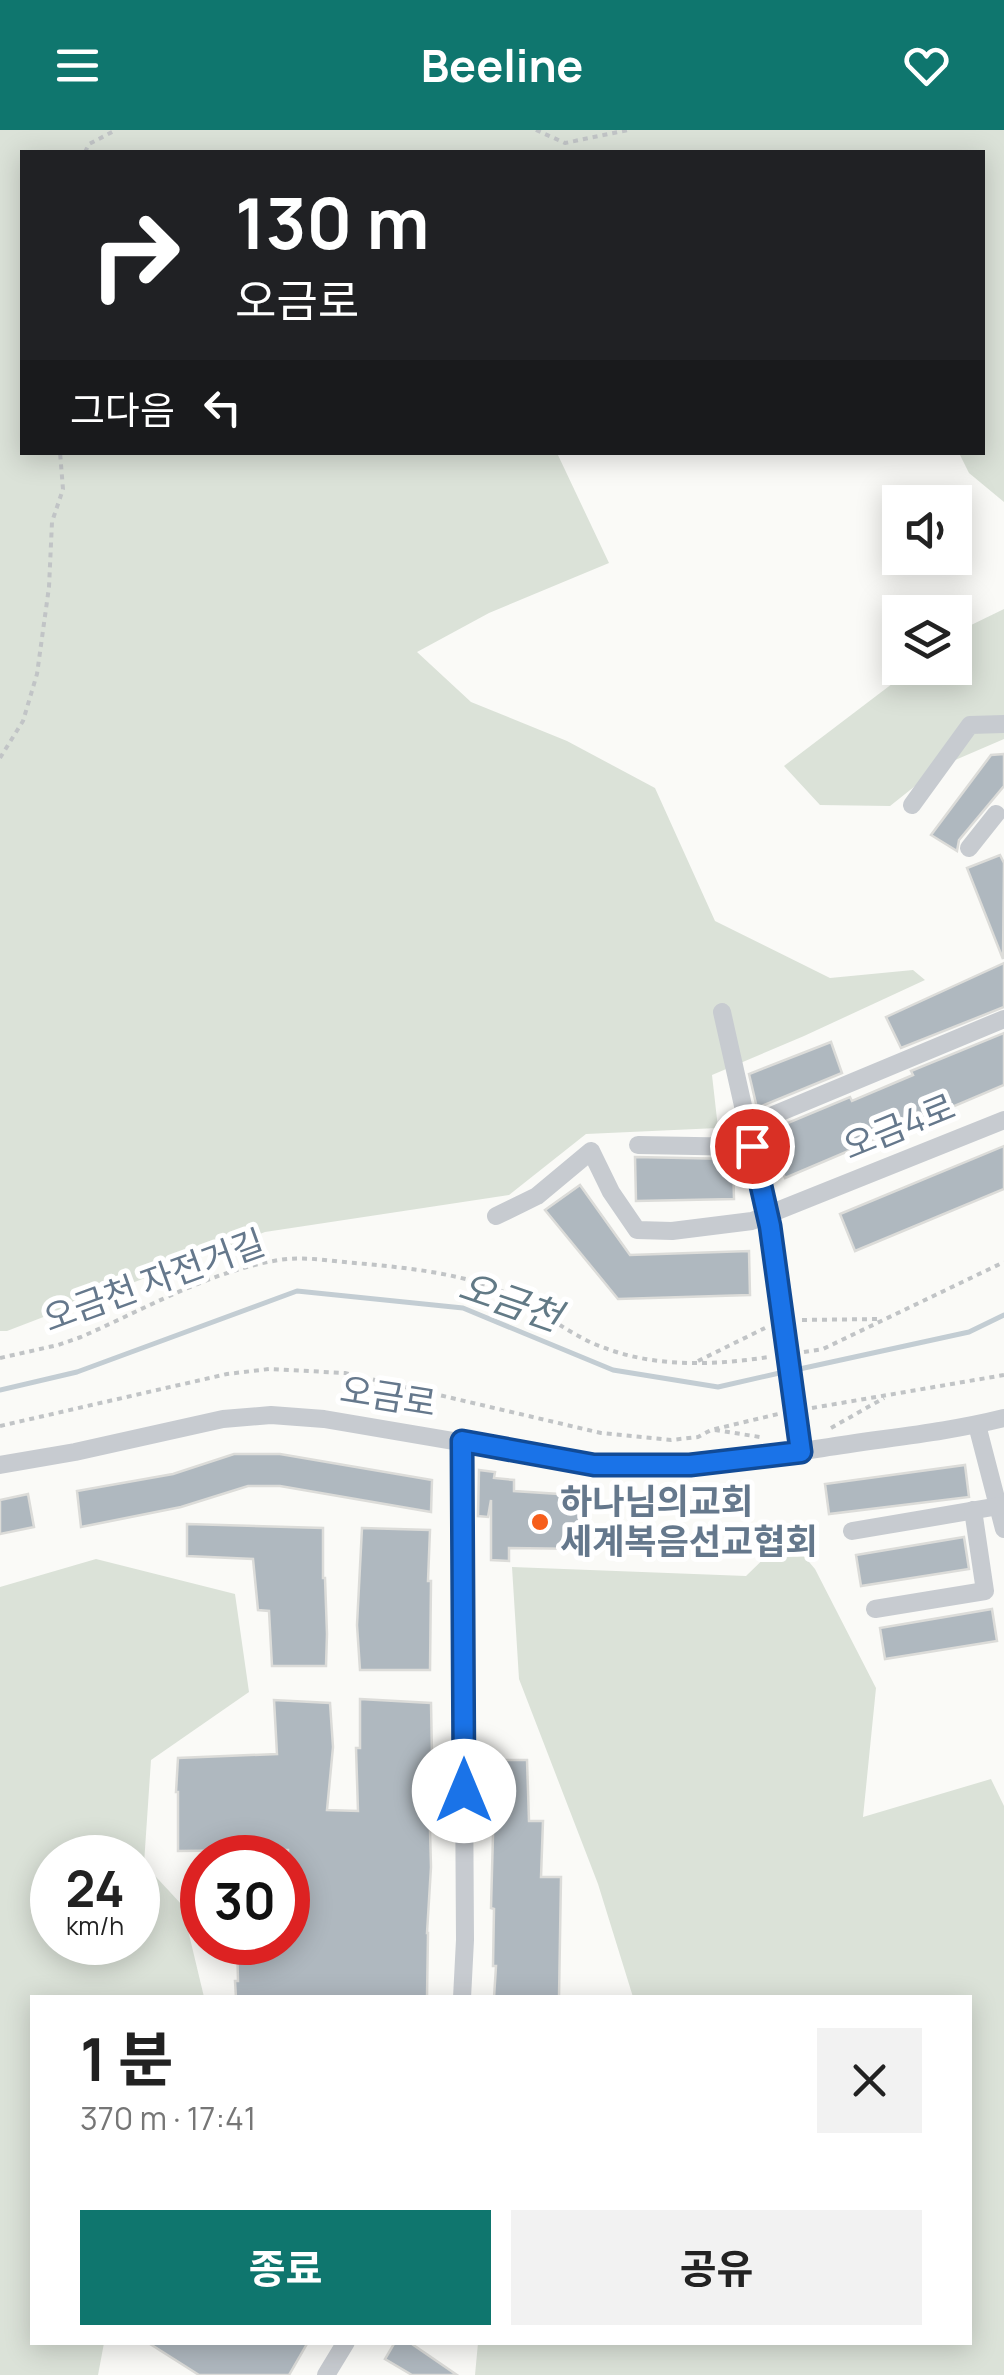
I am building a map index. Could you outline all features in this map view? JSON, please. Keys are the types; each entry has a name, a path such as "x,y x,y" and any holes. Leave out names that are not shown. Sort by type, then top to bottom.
{"street":[{"path":"912,805 970,724 1004,724"},
{"path":"1000,810 1004,832"},
{"path":"969,848 1000,810"},
{"path":"722,1012 768,1215 801,1452"},
{"path":"747,1126 1004,1019"},
{"name":"오금4로","path":"496,1216 538,1196 592,1151 611,1192 637,1230 672,1231 752,1221 1004,1120"},
{"path":"638,1145 752,1146"},
{"name":"오금로","path":"0,1465 224,1419 271,1415 324,1419 609,1466 690,1465 801,1452 904,1438 1004,1418"},
{"path":"977,1425 1004,1529"},
{"path":"462,1441 462,1995"},
{"path":"852,1532 998,1506"},
{"path":"875,1609 985,1590 972,1510"},
{"path":"326,2375 344,2345"}],"path":[{"path":"86,150 116,130"},
{"path":"536,130 565,142 628,130"},
{"path":"0,758 23,722 37,674 49,587 52,522 62,489 60,455"},
{"name":"오금천 자전거길","path":"0,1358 81,1337 227,1273 299,1258 420,1270 484,1284 589,1341 654,1362 694,1363 771,1356"},
{"path":"786,1347 823,1349 1004,1262"},
{"path":"802,1320 882,1319"},
{"path":"694,1363 766,1328"},
{"path":"0,1426 227,1374 269,1370 345,1373 630,1437 671,1440 711,1430 796,1420"},
{"path":"811,1408 1004,1376"},
{"path":"822,1433 886,1397"},
{"path":"711,1430 774,1440"}],"shaded area":[{"path":"0,130 1004,130 1004,502 969,473 960,455 985,455 985,150 20,150 20,455 558,455 609,563 489,613 417,652 471,702 567,741 655,788 715,921 830,978 913,970 925,980 712,1075 718,1128 586,1134 509,1195 265,1232 0,1331"},
{"path":"1004,609 1004,739 939,767 890,806 820,805 784,766 891,685 972,685 972,625"},
{"path":"787,1536 815,1569 876,1688 863,1817 991,1779 1004,1806 1004,2375 475,2375 478,2345 972,2345 972,1995 632,1995 598,1884 519,1679 512,1567 746,1576"},
{"path":"96,1559 235,1594 249,1692 151,1760 146,1835 30,1835 30,1965 160,1965 160,1881 180,1903 180,1965 196,1965 204,1995 30,1995 30,2345 104,2345 98,2375 0,2375 0,1587"}],"building":[{"path":"1004,754 1004,786 959,840 957,851 931,835 991,755"},
{"path":"1000,855 1004,863 1003,959 967,868"},
{"path":"1004,963 1004,1007 901,1048 886,1017"},
{"path":"1004,1033 1004,1085 785,1178 766,1132 850,1097 852,1101 913,1075 911,1071"},
{"path":"831,1042 842,1073 757,1108 749,1074"},
{"path":"1004,1146 1004,1189 855,1251 840,1214"},
{"path":"635,1157 733,1159 734,1199 636,1201"},
{"path":"580,1185 630,1255 749,1251 750,1295 618,1299 545,1210"},
{"path":"234,1454 280,1454 432,1480 431,1512 280,1486 248,1486 181,1507 81,1527 77,1491 173,1474"},
{"path":"965,1465 969,1497 829,1514 825,1484"},
{"name":"하나님의교회 세계복음선교협회","path":"479,1470 495,1472 494,1478 514,1480 514,1491 590,1496 587,1549 509,1548 509,1561 491,1560 491,1500 488,1517 478,1516"},
{"path":"28,1494 34,1527 0,1534 0,1500"},
{"path":"187,1524 323,1528 326,1666 272,1666 269,1611 258,1610 253,1559 187,1556"},
{"path":"362,1528 430,1530 430,1670 360,1670 357,1625"},
{"path":"964,1537 969,1569 861,1586 856,1555"},
{"path":"992,1609 997,1641 885,1659 880,1628"},
{"path":"360,1699 431,1703 427,1995 236,1995 238,1965 310,1965 310,1835 180,1835 178,1851 178,1758 277,1754 274,1700 330,1703 333,1747 327,1810 358,1811 356,1748 360,1748"},
{"path":"495,1760 527,1760 529,1821 543,1821 541,1877 561,1877 559,1995 494,1995 491,1908"},
{"path":"152,2345 306,2345 289,2375 199,2375"},
{"path":"393,2345 413,2345 457,2375 412,2375 385,2359"}],"waterway":[{"name":"오금천","path":"0,1390 77,1372 297,1291 463,1308 613,1370 718,1387 784,1372"},
{"name":"오금천","path":"795,1370 969,1332 1004,1315"}],"place":[{"name":"하나님의교회 세계복음선교협회","path":"540,1522"}],"route":[{"path":"464,1791 462,1441 594,1465 690,1465 801,1452 770,1226 752,1146"}]}
